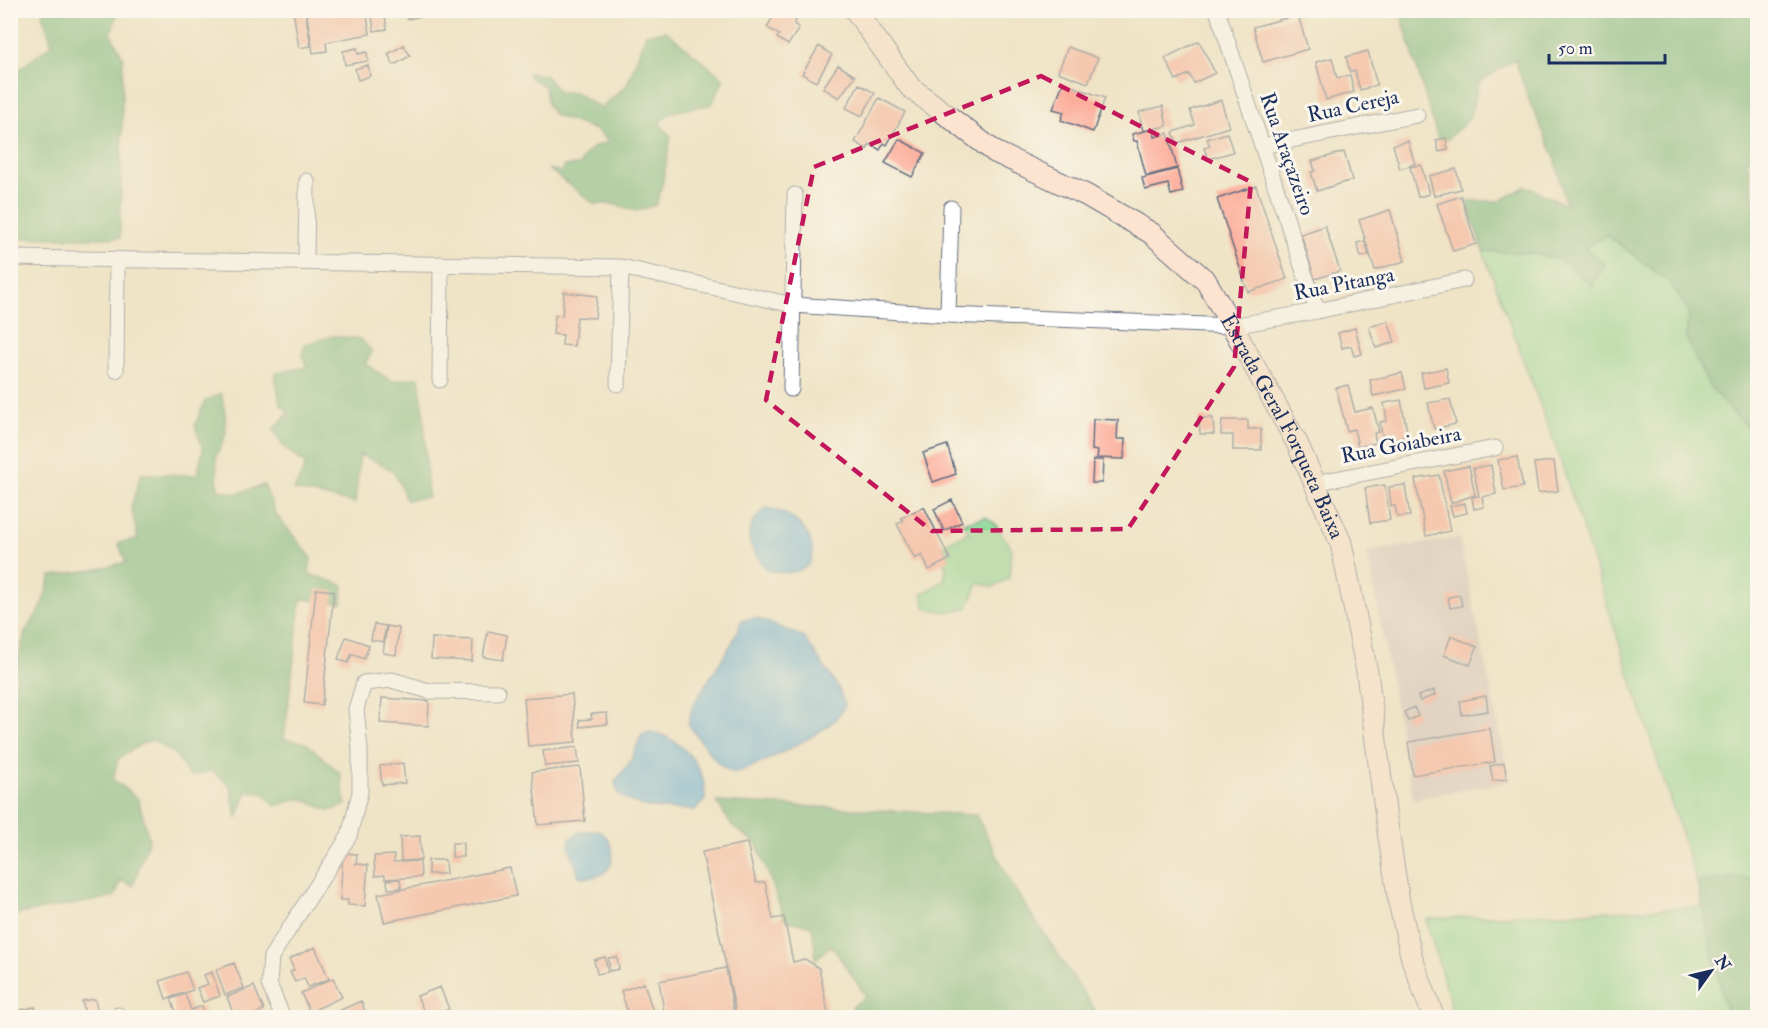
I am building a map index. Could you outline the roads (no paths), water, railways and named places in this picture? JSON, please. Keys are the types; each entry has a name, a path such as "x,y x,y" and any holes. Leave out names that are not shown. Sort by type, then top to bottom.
{"street":[{"name":"Estrada Geral Forqueta Baixa","path":"855,10 910,87 995,152 1086,195 1151,232 1206,280 1297,443 1341,543 1367,672 1399,902 1412,959 1434,1017"},
{"name":"Rua Araçazeiro","path":"1217,10 1317,311"},
{"name":"Rua Cereja","path":"1262,146 1416,115"},
{"path":"306,262 307,181"},
{"path":"791,389 795,195"},
{"path":"948,315 951,208"},
{"name":"Rua Pitanga","path":"10,258 621,267 793,305 948,315 1232,326 1317,311 1464,280"},
{"path":"116,370 117,260"},
{"path":"440,380 441,264"},
{"path":"618,384 621,267"},
{"name":"Rua Goiabeira","path":"1314,483 1495,448"},
{"path":"283,1017 268,984 272,957 349,836 360,792 360,749 356,709 364,683 392,680 429,691 498,692"}],"water":[{"path":"766,508 784,513 798,523 808,535 812,548 811,560 803,568 789,573 767,570 755,553 749,539 749,532 752,524"},
{"path":"757,618 804,637 838,687 845,705 828,726 767,760 732,772 714,758 688,724 693,705 732,643 742,620"},
{"path":"650,732 674,741 688,753 698,768 704,782 705,800 695,810 665,809 635,804 618,794 615,782 630,762 642,734"},
{"path":"594,830 606,836 610,843 612,858 610,865 598,876 588,878 579,876 569,846 570,839 578,833"}]}
